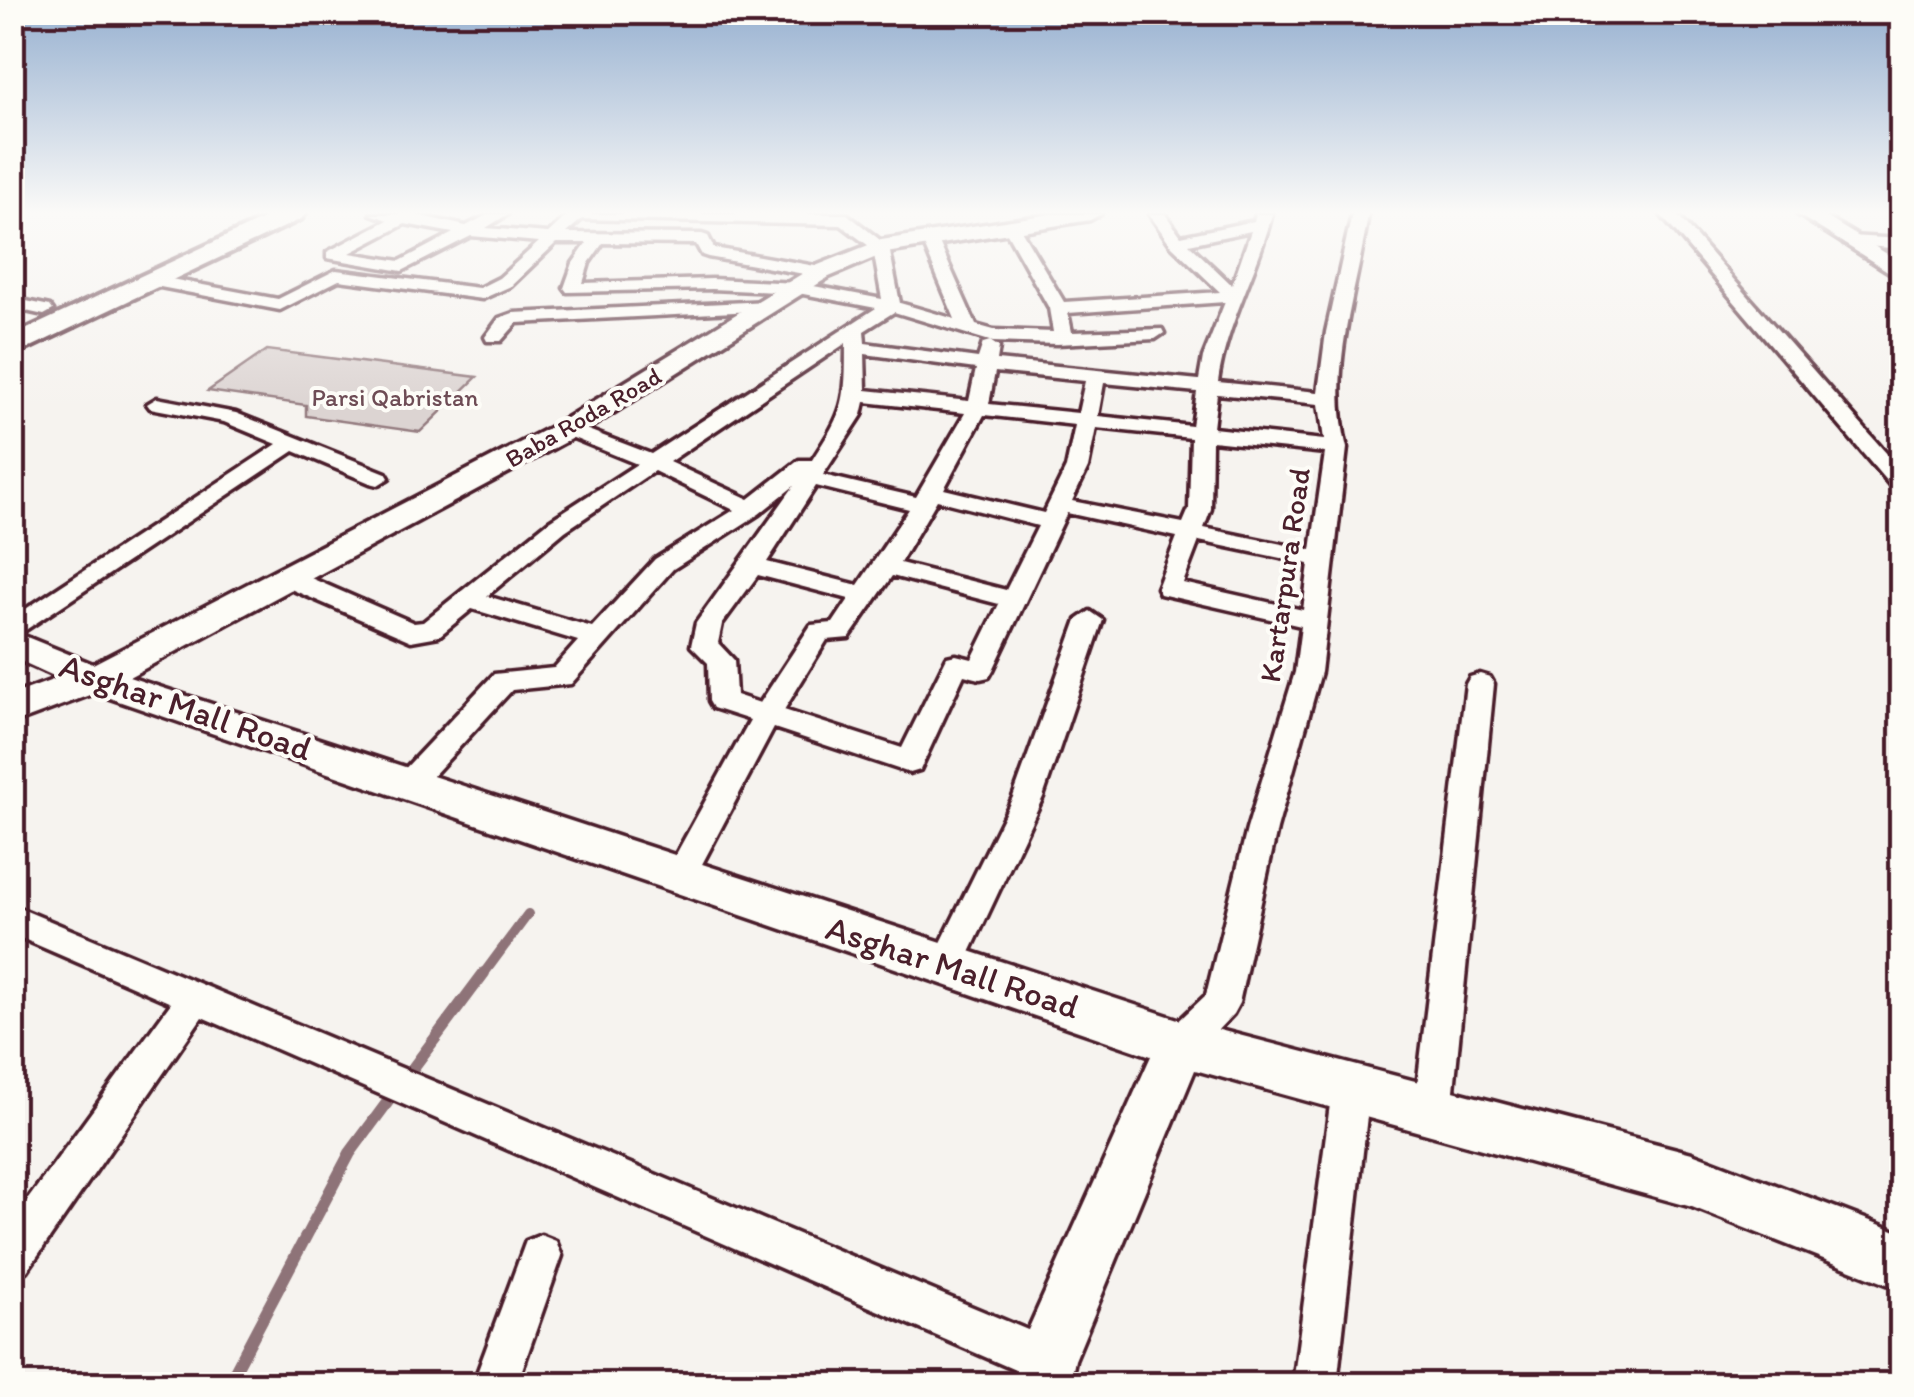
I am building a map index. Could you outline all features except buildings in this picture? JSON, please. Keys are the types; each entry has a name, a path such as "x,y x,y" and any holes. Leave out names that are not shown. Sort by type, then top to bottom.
{"main road":[{"path":"12,325 111,279"},
{"path":"12,347 160,279"}],"street":[{"path":"154,282 280,305 328,279"},
{"path":"368,279 482,294 508,279"},
{"path":"576,279 573,288 810,280 993,336 1057,338 1155,333"},
{"path":"706,279 707,284"},
{"path":"887,279 892,306"},
{"path":"947,279 969,331"},
{"path":"1042,279 1058,308 1063,333 1057,338"},
{"path":"1216,279 1234,296"},
{"path":"1242,279 1212,357 1202,431 1200,509 1170,588 1315,621"},
{"name":"Kartarpura Road","path":"1181,1043 1222,1003 1262,829 1308,672 1336,448 1331,433 1330,399 1347,279"},
{"path":"1724,279 1902,485"},
{"name":"Baba Roda Road","path":"12,710 94,680 568,429 810,280"},
{"path":"1058,308 1234,296"},
{"path":"12,303 44,310"},
{"path":"494,337 513,318 768,306"},
{"path":"288,578 421,633 557,526 652,462 855,338 892,306"},
{"path":"680,876 766,716 820,631 840,632 886,567 927,498 978,408 993,336"},
{"path":"855,338 985,364 1330,399"},
{"path":"855,338 856,395 852,415 752,566 709,623 704,646 721,660 723,700 910,762 956,664 980,670 1014,600 1076,468 1096,376"},
{"path":"856,395 1336,448"},
{"path":"157,404 228,418 378,478"},
{"path":"568,429 652,462 751,509"},
{"path":"12,630 290,444"},
{"path":"409,783 504,680 561,677 664,564 751,509 832,446"},
{"path":"808,478 927,498 1190,532 1324,560"},
{"path":"752,566 864,595"},
{"path":"886,567 1014,600"},
{"path":"466,598 594,637"},
{"path":"947,965 1028,797 1090,620"},
{"name":"Asghar Mall Road","path":"12,643 94,680 1181,1043 1692,1180 1902,1262"},
{"path":"1434,1111 1480,684"},
{"path":"12,919 1042,1372 1181,1043"},
{"path":"12,1256 196,997"},
{"path":"1315,1384 1351,1088"},
{"path":"494,1384 542,1256"}],"green space":[{"name":"Parsi Qabristan","path":"267,350 477,377 420,432 306,416 306,405 208,391"}],"waterway":[{"path":"482,976 528,914"},
{"path":"404,1080 484,973"},
{"path":"228,1384 350,1153 395,1092"}]}
